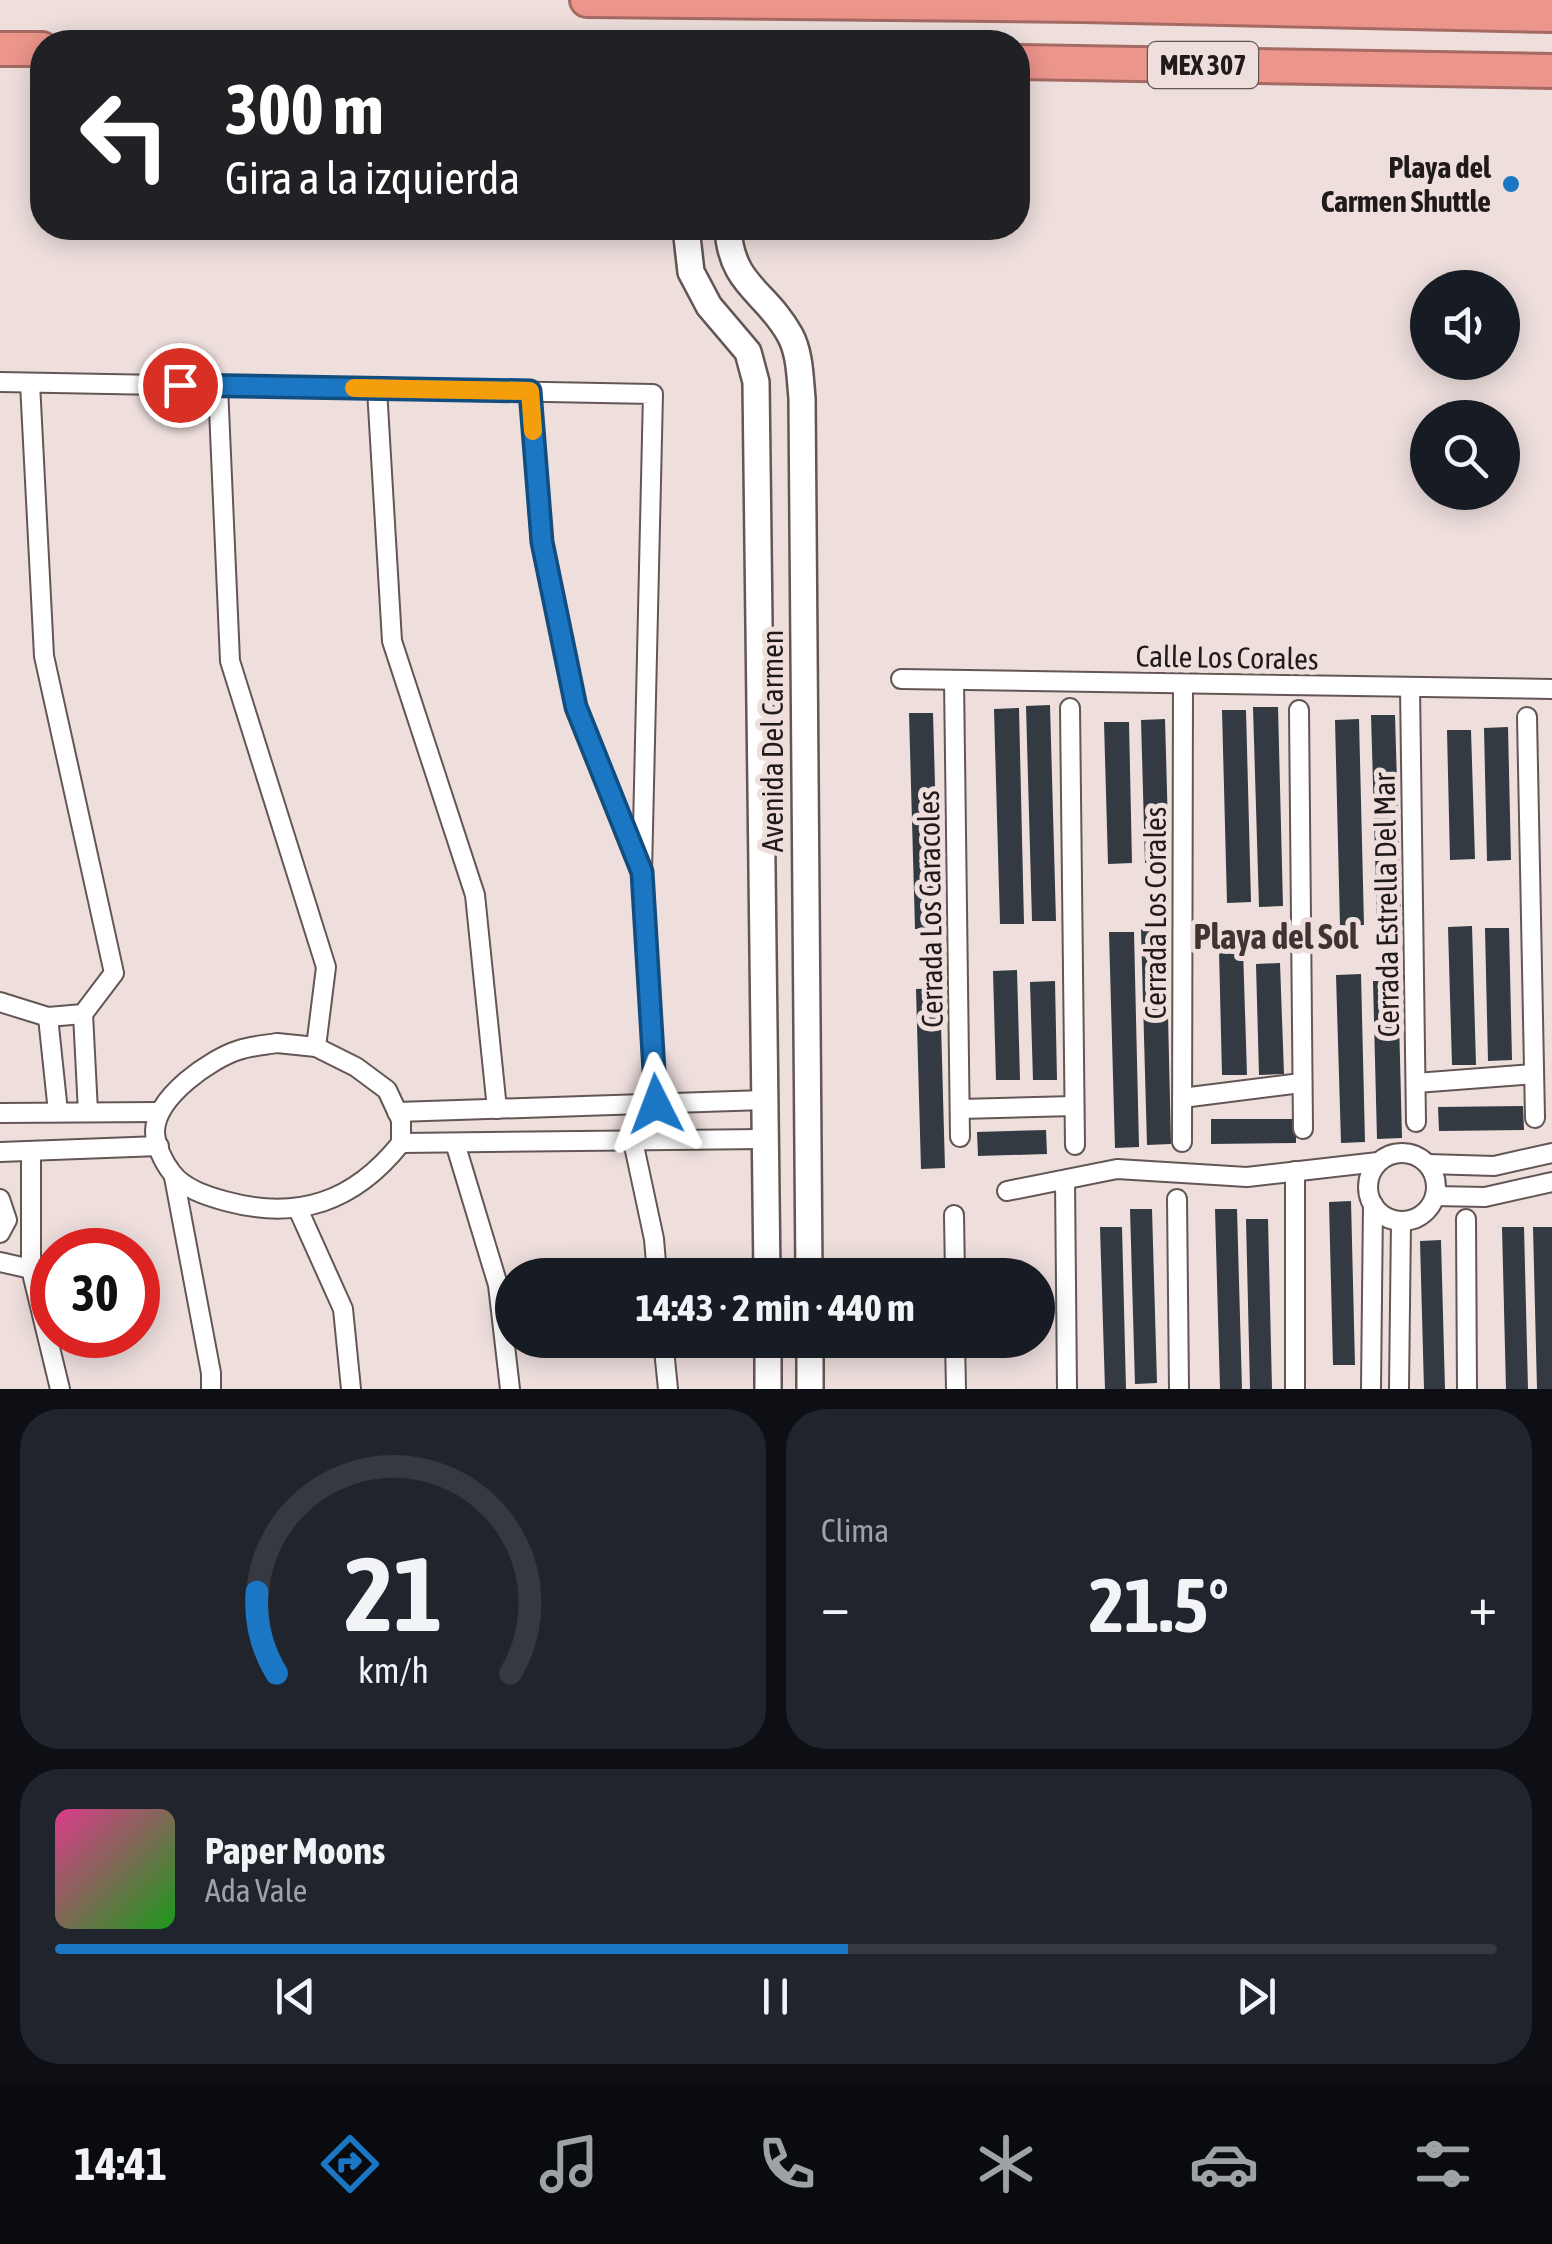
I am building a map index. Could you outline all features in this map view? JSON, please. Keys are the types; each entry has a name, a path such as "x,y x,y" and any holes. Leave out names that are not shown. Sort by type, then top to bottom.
{"highway":[{"name":"MEX 307","path":"587,0 1274,4 1390,12 1552,15"},
{"path":"1388,68 1390,12"},
{"path":"0,49 30,50"},
{"name":"MEX 307","path":"1030,62 1552,71"}],"main road":[{"name":"Avenida Del Carmen","path":"687,240 691,272 708,306 748,352 756,382 767,1258"},
{"name":"Avenida Del Carmen","path":"729,240 742,279 792,337 802,398 809,1258"},
{"path":"760,530 803,530"},
{"path":"764,1000 807,1000"},
{"path":"767,1234 809,1234"},
{"path":"768,1358 768,1389"},
{"path":"810,1358 810,1389"}],"street":[{"path":"0,382 653,394 642,872 657,1140"},
{"path":"30,383 44,656 114,972 82,1014 88,1112"},
{"path":"218,386 230,661 326,968 316,1048"},
{"path":"377,389 392,641 475,896 497,1109"},
{"path":"530,391 542,542 576,707 642,872"},
{"name":"Calle Los Corales","path":"901,679 1552,689"},
{"name":"Cerrada Los Caracoles","path":"954,680 960,1137"},
{"name":"Cerrada Los Corales","path":"1182,1142 1183,684"},
{"name":"Cerrada Estrella Del Mar","path":"1410,687 1416,1122"},
{"path":"1070,708 1075,1145"},
{"path":"1299,710 1303,1130"},
{"path":"1527,717 1535,1118"},
{"path":"0,1002 48,1017 82,1014"},
{"path":"48,1017 58,1112"},
{"path":"174,1177 201,1194 233,1203 264,1209 298,1209 330,1200 360,1185 401,1144 401,1120 387,1090 356,1068 316,1048 277,1043 238,1050 205,1066 178,1089 160,1112 155,1132 174,1177 211,1373 210,1389"},
{"path":"1416,1083 1534,1074"},
{"path":"1182,1098 1300,1082"},
{"path":"397,1112 766,1100"},
{"path":"960,1109 1074,1106"},
{"path":"544,1107 546,1142"},
{"path":"0,1112 160,1112"},
{"path":"122,1112 129,1126 126,1148"},
{"path":"401,1144 766,1139"},
{"path":"633,1140 656,1258"},
{"path":"455,1143 498,1286 510,1389"},
{"path":"0,1152 159,1146"},
{"path":"31,1228 32,1151"},
{"path":"1007,1191 1117,1170 1247,1177 1378,1162 1398,1153 1409,1153 1428,1164 1494,1166 1552,1152"},
{"path":"1372,1389 1373,1204 1369,1182 1378,1162"},
{"path":"1373,1204 1380,1212 1401,1220 1422,1214 1435,1196 1436,1185 1428,1164"},
{"path":"1295,1170 1295,1389"},
{"path":"1064,1180 1067,1389"},
{"path":"1435,1196 1486,1197 1552,1182"},
{"path":"0,1199 3,1227 31,1220"},
{"path":"1177,1199 1180,1389"},
{"path":"298,1209 343,1308 350,1389"},
{"path":"954,1216 955,1258"},
{"path":"1399,1389 1401,1220"},
{"path":"1466,1220 1467,1389"},
{"path":"0,1262 30,1269"},
{"path":"53,1358 60,1389"},
{"path":"665,1358 668,1389"},
{"path":"956,1358 956,1389"}],"building":[{"path":"1050,705 1056,921 1032,921 1026,706"},
{"path":"1253,707 1278,707 1283,906 1259,907"},
{"path":"1019,708 1024,924 1000,924 994,709"},
{"path":"1222,710 1246,710 1251,902 1227,903"},
{"path":"909,713 933,713 939,928 915,929"},
{"path":"1371,715 1395,715 1401,921 1377,922"},
{"path":"1165,719 1169,863 1145,863 1141,720"},
{"path":"1359,719 1364,925 1340,926 1335,720"},
{"path":"1104,722 1129,722 1132,863 1108,864"},
{"path":"1508,727 1511,860 1487,861 1484,728"},
{"path":"1447,730 1471,730 1475,859 1450,860"},
{"path":"1472,926 1476,1065 1452,1065 1448,927"},
{"path":"1485,928 1509,928 1512,1060 1488,1061"},
{"path":"1141,929 1166,929 1171,1144 1147,1145"},
{"path":"1109,932 1134,932 1139,1147 1115,1148"},
{"path":"1243,949 1247,1075 1222,1075 1219,950"},
{"path":"1280,963 1284,1074 1259,1075 1256,964"},
{"path":"1017,970 1020,1080 996,1080 993,971"},
{"path":"1361,974 1365,1142 1341,1143 1336,975"},
{"path":"1055,981 1057,1080 1033,1080 1030,982"},
{"path":"1373,981 1398,981 1402,1138 1377,1139"},
{"path":"940,988 945,1168 921,1169 916,989"},
{"path":"1523,1106 1524,1130 1439,1131 1438,1107"},
{"path":"1211,1119 1296,1119 1296,1143 1211,1144"},
{"path":"1046,1130 1047,1154 978,1156 977,1132"},
{"path":"1351,1201 1355,1365 1333,1365 1329,1202"},
{"path":"1130,1209 1152,1209 1157,1383 1135,1384"},
{"path":"1215,1209 1237,1209 1242,1389 1220,1389"},
{"path":"1246,1219 1268,1219 1272,1389 1250,1389"},
{"path":"1100,1227 1122,1227 1126,1389 1105,1389"},
{"path":"1502,1227 1524,1227 1528,1389 1506,1389"},
{"path":"1533,1227 1552,1227 1552,1389 1537,1389"},
{"path":"1441,1240 1445,1389 1424,1389 1420,1241"}],"slow traffic":[{"path":"354,388 530,391 533,431"}],"place":[{"name":"Playa del Carmen Shuttle","path":"1511,184"}],"district":[{"name":"Playa del Sol","path":"1276,936"}],"route":[{"path":"180,385 530,391 542,542 576,707 642,872 656,1104"}]}
